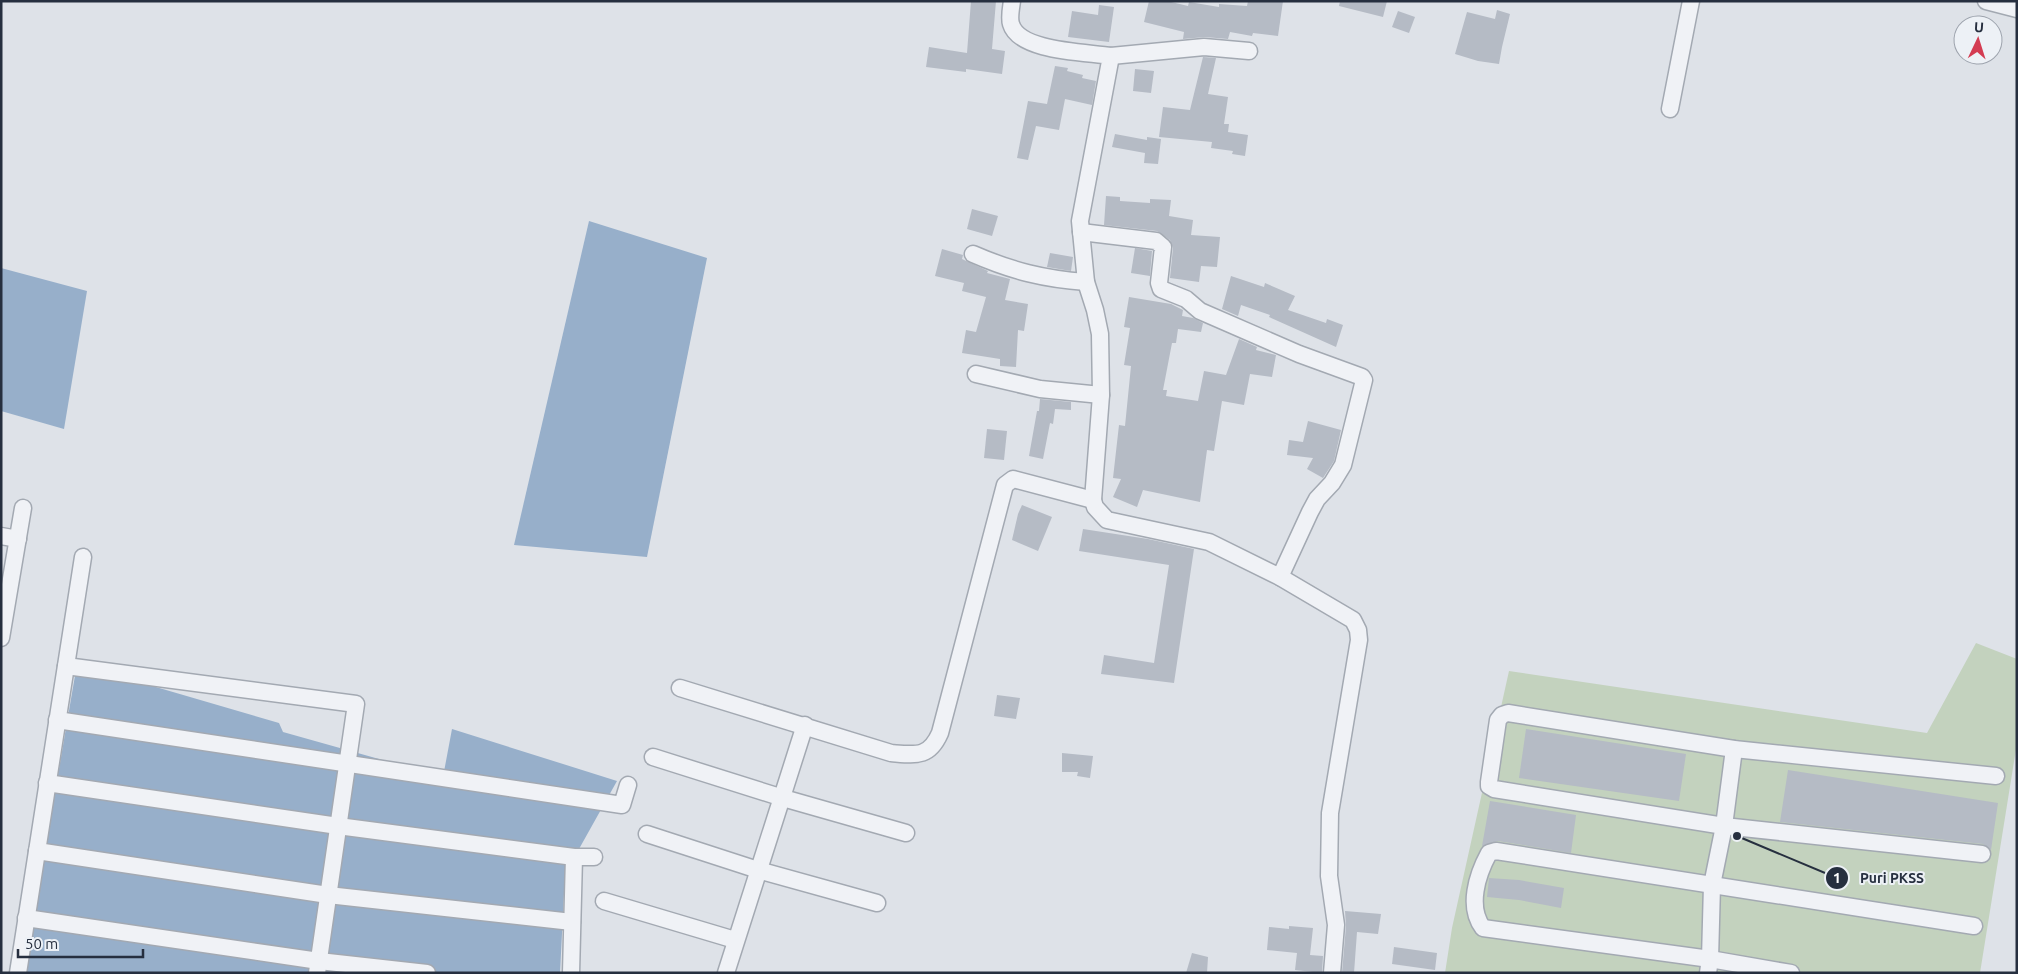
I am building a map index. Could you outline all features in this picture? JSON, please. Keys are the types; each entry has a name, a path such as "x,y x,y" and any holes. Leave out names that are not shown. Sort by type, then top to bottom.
{"street":[{"path":"1012,1 1010,23 1015,33 1041,46 1111,56 1204,47 1249,51"},
{"path":"1670,110 1691,1"},
{"path":"1986,1 2017,10"},
{"path":"1111,56 1080,221 1086,282 1100,334 1101,395 1093,500 1095,507 1108,520 1209,542 1280,577 1353,620 1358,630 1359,640 1330,813 1329,876 1336,925 1332,973"},
{"path":"1081,232 1156,241 1163,247 1159,283 1161,289 1186,299 1200,311 1299,354 1362,377 1364,380 1343,465 1332,483 1317,499 1280,577"},
{"path":"972,254 1003,267 1027,274 1054,280 1086,282"},
{"path":"976,374 1040,389 1101,395"},
{"path":"680,688 891,753 916,755 934,746 940,733 1005,485 1013,479 1093,500"},
{"path":"1,638 4,605 23,508"},
{"path":"1,536 18,539"},
{"path":"18,973 83,557"},
{"path":"66,666 356,704 318,967"},
{"path":"1982,854 1724,826 1494,789 1489,786 1489,782 1498,720 1502,715 1508,713 1734,750 1996,776"},
{"path":"57,720 622,805 628,785"},
{"path":"726,973 805,725"},
{"path":"1709,966 1712,885 1724,826 1734,750"},
{"path":"653,756 783,798 906,833"},
{"path":"47,783 338,826 574,857 594,857"},
{"path":"647,834 758,870 877,903"},
{"path":"37,851 328,894 572,922"},
{"path":"1791,973 1709,966 1483,928 1477,919 1475,886 1488,853 1496,851 1974,926"},
{"path":"571,973 574,857"},
{"path":"604,901 735,940"},
{"path":"26,918 318,967 427,973"}],"green space":[{"path":"1976,643 2017,659 2017,743 1980,973 1445,973 1452,928 1509,671 1927,733"}],"water":[{"path":"589,221 707,258 647,557 514,545"},
{"path":"1,268 87,291 64,429 1,411"},
{"path":"77,664 279,723 283,732 443,777 452,729 617,781 565,874 560,973 24,973"}],"building":[{"path":"971,1 996,1 992,49 1005,51 1002,74 966,69 966,72 926,67 929,47 967,53"},
{"path":"1149,1 1167,1 1188,6 1189,2 1219,7 1219,4 1247,6 1248,1 1283,1 1278,36 1253,33 1252,36 1230,32 1228,39 1205,37 1183,39 1184,32 1144,22"},
{"path":"1340,1 1387,1 1383,17 1339,6"},
{"path":"1099,5 1114,7 1109,42 1068,37 1072,11 1098,15"},
{"path":"1497,10 1510,14 1499,64 1478,61 1455,54 1467,12 1495,19"},
{"path":"1398,11 1415,17 1409,33 1392,27"},
{"path":"1203,57 1216,58 1208,94 1228,97 1224,124 1229,124 1228,132 1248,135 1245,156 1232,154 1233,151 1211,148 1212,142 1159,137 1163,107 1190,110"},
{"path":"1055,66 1068,68 1067,71 1083,75 1082,78 1096,81 1092,105 1065,99 1059,130 1036,126 1028,160 1017,158 1028,101 1047,104"},
{"path":"1135,69 1154,71 1151,93 1133,91"},
{"path":"1115,134 1147,140 1147,137 1161,139 1158,164 1144,163 1145,153 1112,147"},
{"path":"1106,196 1120,197 1120,201 1150,203 1150,199 1171,200 1169,216 1193,220 1191,235 1220,237 1217,267 1201,266 1199,282 1170,278 1173,248 1170,240 1157,231 1104,225"},
{"path":"972,209 998,216 992,236 967,229"},
{"path":"1135,248 1152,251 1150,276 1131,273"},
{"path":"942,249 963,255 962,259 988,271 987,273 1010,279 1005,300 1028,304 1024,331 1018,330 1016,367 1000,366 1000,359 962,353 966,330 976,332 986,297 962,291 964,283 935,276"},
{"path":"1050,253 1073,257 1071,271 1047,267"},
{"path":"1231,276 1264,287 1265,283 1295,296 1288,310 1326,323 1327,319 1343,325 1336,347 1269,317 1270,315 1241,305 1238,316 1222,309"},
{"path":"1129,297 1171,304 1183,310 1182,316 1193,318 1203,323 1201,332 1178,329 1176,343 1172,343 1163,390 1167,390 1166,396 1198,401 1204,371 1226,375 1239,339 1257,347 1256,350 1276,355 1272,377 1250,374 1244,405 1222,401 1214,451 1207,450 1200,502 1143,490 1137,507 1113,497 1121,479 1113,478 1119,425 1125,426 1131,366 1124,365 1130,328 1124,327"},
{"path":"1040,399 1071,402 1071,410 1055,409 1053,424 1050,423 1043,459 1029,456"},
{"path":"1308,421 1341,430 1334,461 1323,478 1307,469 1313,458 1287,455 1289,440 1303,442"},
{"path":"987,429 1007,431 1004,460 984,458"},
{"path":"1022,505 1052,517 1038,551 1012,540"},
{"path":"1083,529 1148,539 1194,549 1174,683 1101,674 1104,655 1154,663 1169,565 1079,551"},
{"path":"997,695 1020,698 1016,719 994,716"},
{"path":"1526,729 1686,754 1679,801 1519,778"},
{"path":"1062,753 1093,756 1090,778 1077,776 1078,772 1062,772"},
{"path":"1788,770 1998,803 1991,850 1983,844 1780,822"},
{"path":"1490,801 1576,815 1571,853 1498,841 1482,846"},
{"path":"1489,878 1519,880 1564,888 1561,908 1519,900 1487,897"},
{"path":"1345,911 1381,914 1378,934 1357,932 1354,973 1342,973 1346,926"},
{"path":"1289,926 1313,928 1310,955 1323,956 1322,973 1295,970 1297,953 1267,950 1269,927 1289,929"},
{"path":"1394,947 1437,953 1435,970 1392,964"},
{"path":"1192,953 1208,957 1207,973 1186,973"}],"place":[{"name":"Puri PKSS","path":"1737,836"}]}
